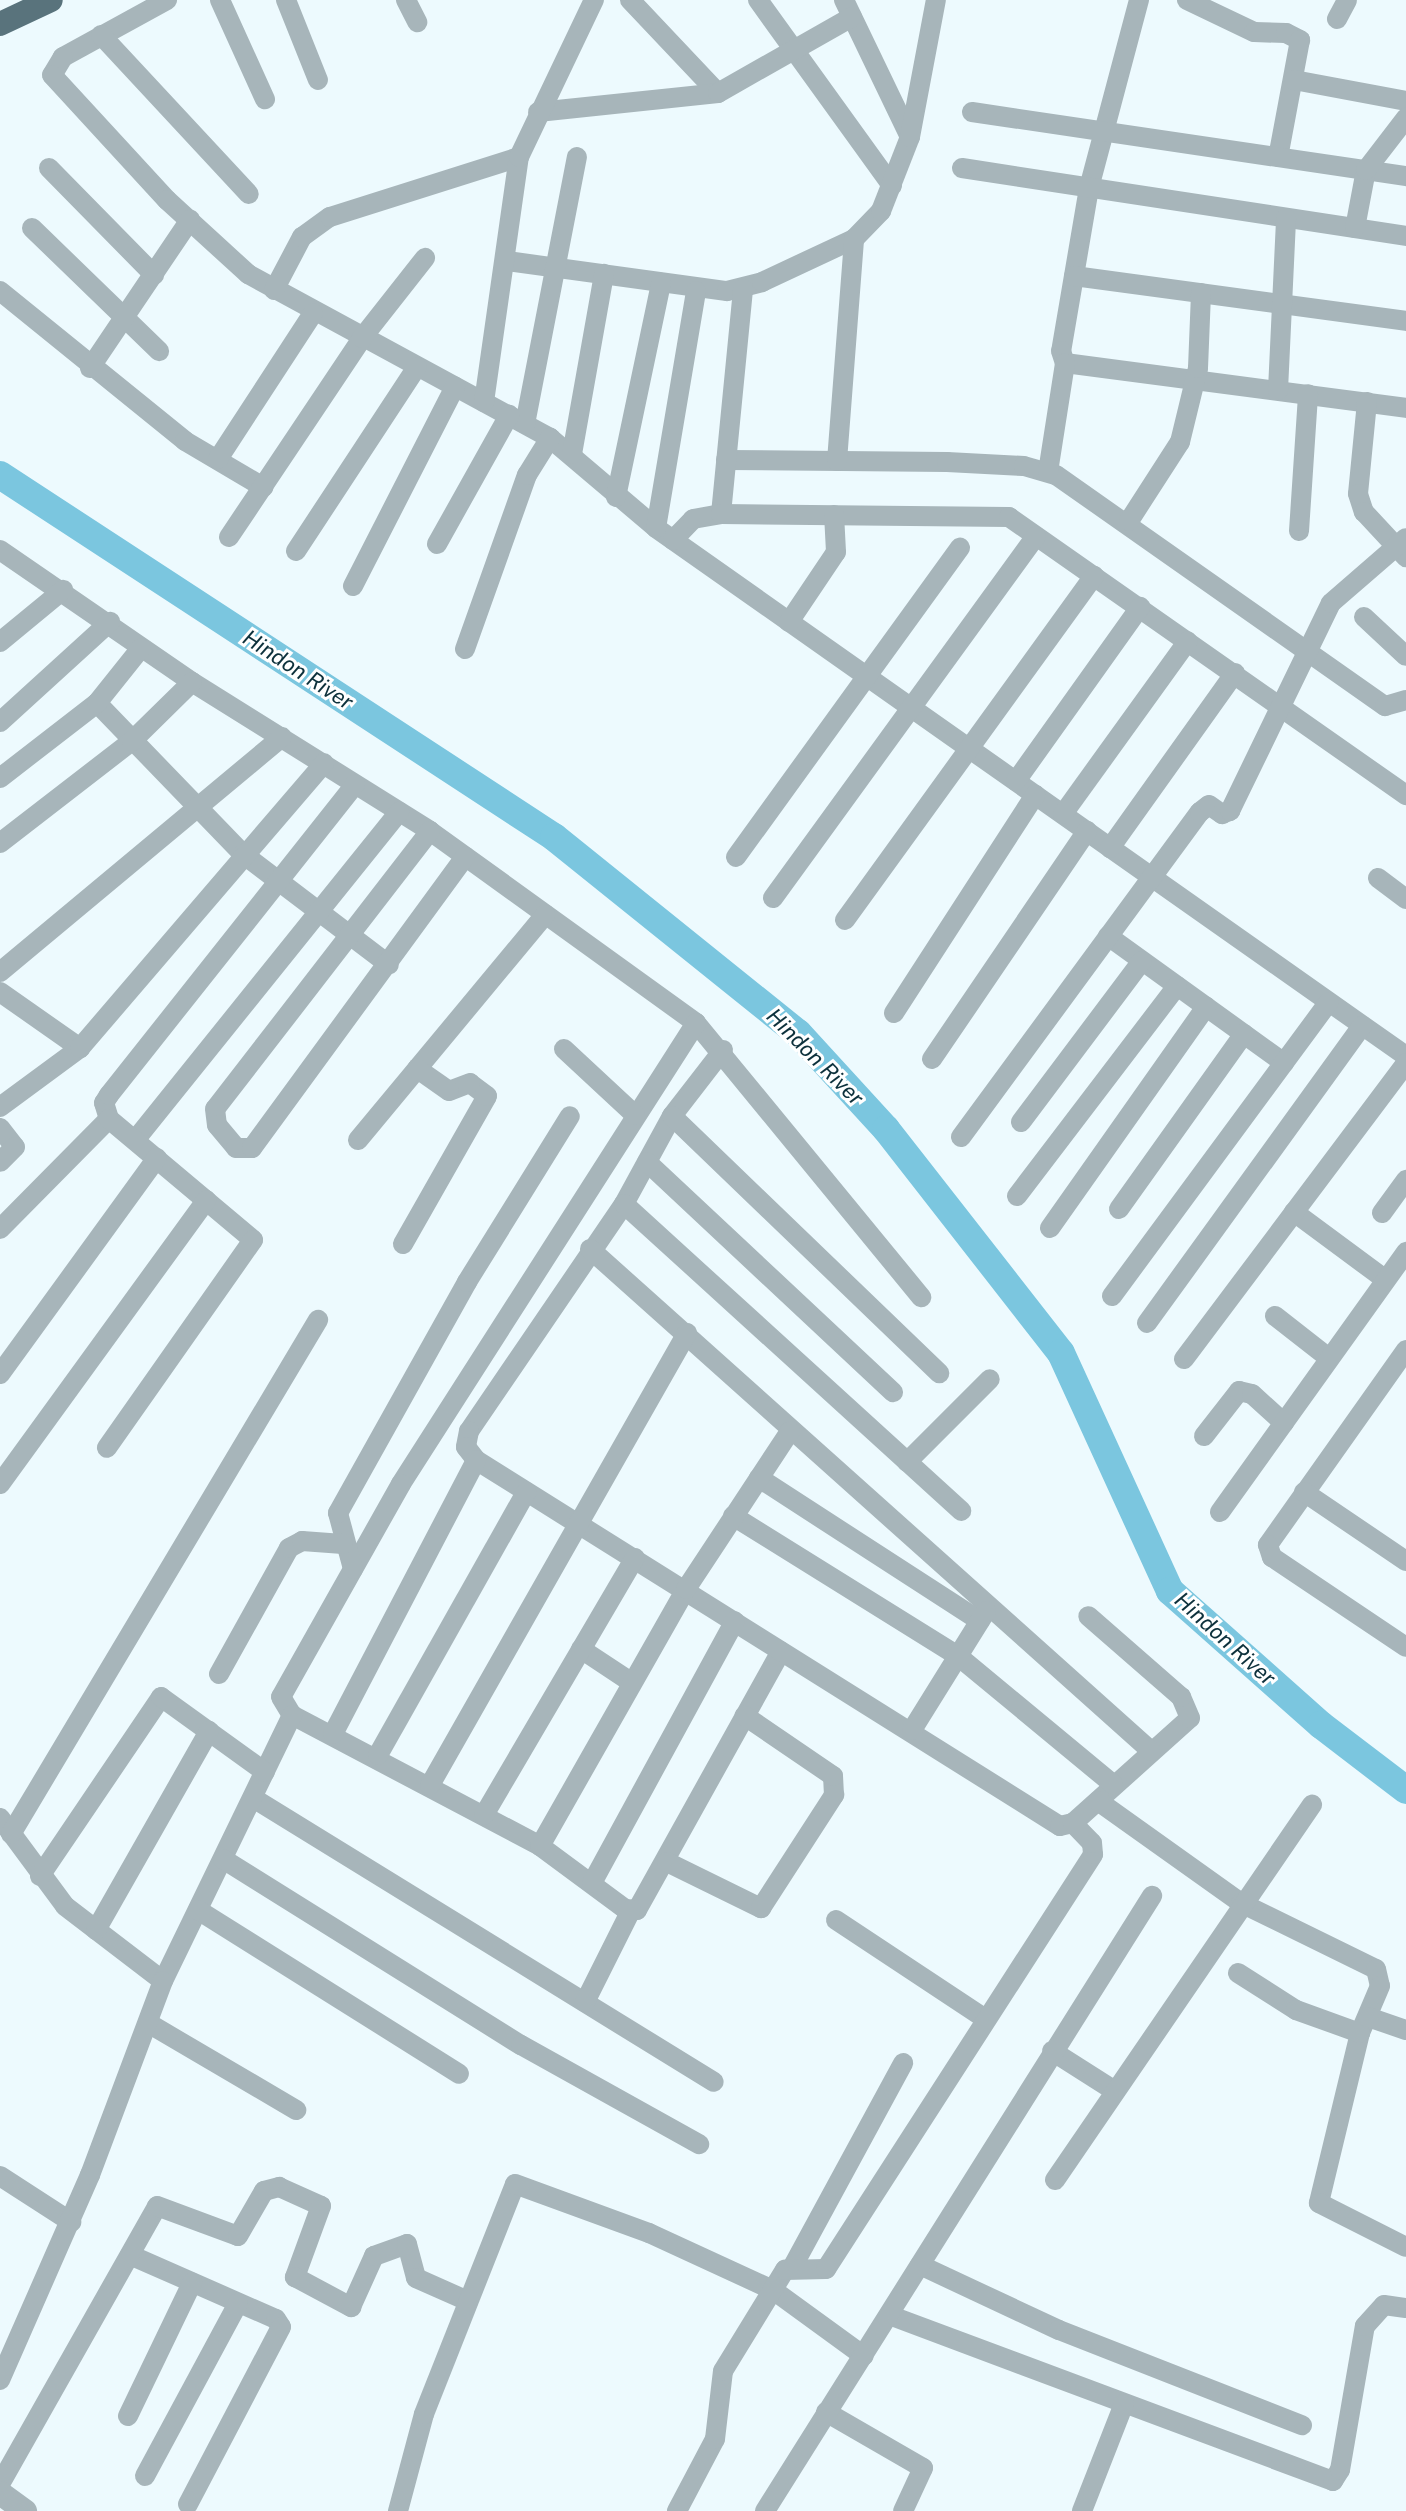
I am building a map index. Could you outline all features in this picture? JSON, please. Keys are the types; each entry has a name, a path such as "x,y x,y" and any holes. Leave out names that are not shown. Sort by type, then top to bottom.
{"highway":[{"path":"0,24 51,0"}],"street":[{"path":"167,0 63,57 54,82 190,220 274,290 550,438 572,454 616,497 665,534 1406,1056"},
{"path":"220,0 265,99"},
{"path":"286,0 318,80"},
{"path":"406,0 417,22"},
{"path":"484,402 507,261 519,157 594,0"},
{"path":"630,0 718,93"},
{"path":"758,0 892,186"},
{"path":"507,261 661,283 696,291 743,289 854,239 881,211 910,137 936,0"},
{"path":"1048,472 1065,363 1061,351 1089,188 1139,0"},
{"path":"1187,0 1214,6 1254,32 1298,38 1294,80 1278,157"},
{"path":"1337,19 1347,0"},
{"path":"538,112 718,93 795,50 848,8 910,137"},
{"path":"101,35 249,194"},
{"path":"1294,80 1406,101"},
{"path":"972,112 1406,176"},
{"path":"1355,228 1366,170 1406,118"},
{"path":"274,290 302,237 330,217 408,187 519,157"},
{"path":"437,544 517,419 577,157"},
{"path":"49,168 154,275"},
{"path":"962,168 1406,236"},
{"path":"1278,390 1286,218"},
{"path":"90,368 190,220"},
{"path":"32,228 124,321 159,351"},
{"path":"837,461 854,239"},
{"path":"229,537 362,338 425,258"},
{"path":"572,454 604,274"},
{"path":"1074,276 1406,321"},
{"path":"616,497 661,283"},
{"path":"721,514 743,289"},
{"path":"0,291 90,368 218,459 263,487"},
{"path":"665,534 696,291"},
{"path":"1129,521 1175,456 1196,379 1201,293"},
{"path":"218,459 313,313"},
{"path":"1065,363 1082,370 1196,379 1406,408"},
{"path":"296,551 417,367"},
{"path":"353,586 455,387"},
{"path":"1299,531 1308,394"},
{"path":"961,1137 1203,808 1230,811 1282,705 1305,649 1337,594 1402,547 1364,512 1358,494 1367,402"},
{"path":"465,649 527,475 550,438"},
{"path":"726,460 978,463 1048,472 1129,521 1385,706 1406,700"},
{"path":"665,534 693,519 721,514 1009,517 1282,705 1406,795"},
{"path":"789,622 836,552 834,515"},
{"path":"773,898 1036,536"},
{"path":"736,857 960,548"},
{"path":"4,559 63,590 192,682 430,831 696,1023 723,1050 921,1297"},
{"path":"845,920 1094,576"},
{"path":"0,642 63,590"},
{"path":"1016,781 1140,607"},
{"path":"1364,617 1406,656"},
{"path":"0,722 110,622"},
{"path":"1063,814 1188,641"},
{"path":"0,778 97,703 141,648"},
{"path":"1110,848 1235,673"},
{"path":"0,843 132,741 192,682"},
{"path":"97,703 197,811 243,854 389,965"},
{"path":"0,972 197,811 282,737"},
{"path":"0,1107 80,1048 324,763"},
{"path":"0,1229 109,1119 109,1095 282,881 355,785"},
{"path":"894,1013 1035,795"},
{"path":"136,1139 399,812"},
{"path":"430,831 215,1109 217,1125 236,1148 252,1148 389,965 465,857"},
{"path":"932,1059 1087,831"},
{"path":"1378,878 1406,899"},
{"path":"358,1140 545,915"},
{"path":"1108,936 1284,1063"},
{"path":"1021,1122 1142,961"},
{"path":"1017,1196 1177,986"},
{"path":"0,992 80,1048"},
{"path":"1112,1296 1329,1002"},
{"path":"1050,1228 1206,1007"},
{"path":"631,1910 540,1846 378,1755 292,1715 283,1704 284,1689 353,1569 635,1115 696,1023"},
{"path":"1147,1323 1362,1026"},
{"path":"1119,1209 1244,1034"},
{"path":"564,1049 635,1115"},
{"path":"723,1050 672,1116 624,1204 590,1249 469,1431 466,1447 476,1460 912,1730 1053,1823 1073,1823 1151,1751 1185,1726 1190,1709 1088,1616"},
{"path":"1184,1359 1406,1063"},
{"path":"403,1244 487,1096 470,1083 449,1091 417,1069"},
{"path":"353,1569 343,1544 338,1513 467,1282 570,1116"},
{"path":"672,1116 939,1373"},
{"path":"107,1448 252,1249 247,1231 109,1119"},
{"path":"0,1128 15,1147 0,1162"},
{"path":"0,1374 157,1158"},
{"path":"647,1162 893,1392"},
{"path":"1382,1213 1406,1180"},
{"path":"0,1484 206,1200"},
{"path":"624,1204 961,1511"},
{"path":"1294,1212 1386,1280"},
{"path":"590,1249 687,1333 984,1614 1151,1751"},
{"path":"1220,1512 1406,1252"},
{"path":"1275,1316 1329,1358"},
{"path":"163,1981 96,1930 40,1876 6,1826 318,1320"},
{"path":"430,1785 687,1333"},
{"path":"1406,1350 1269,1540 1269,1553 1406,1647"},
{"path":"907,1462 990,1379"},
{"path":"1204,1436 1239,1391 1252,1394 1284,1423"},
{"path":"540,1846 686,1589 790,1431"},
{"path":"333,1734 476,1460"},
{"path":"759,1478 984,1614"},
{"path":"378,1755 526,1492"},
{"path":"1304,1492 1406,1561"},
{"path":"733,1516 958,1656 1113,1784"},
{"path":"219,1674 289,1548 302,1541 343,1544"},
{"path":"484,1815 635,1558"},
{"path":"912,1730 984,1614"},
{"path":"592,1883 735,1621"},
{"path":"581,1649 631,1682"},
{"path":"585,2002 631,1910 646,1900 781,1651"},
{"path":"40,1876 161,1697 265,1772"},
{"path":"0,2380 71,2222 163,1981 292,1715"},
{"path":"667,1862 761,1908 834,1795 833,1776 745,1716"},
{"path":"96,1930 209,1731"},
{"path":"253,1798 714,2082"},
{"path":"1098,1801 1241,1903 1376,1969 1380,1986 1364,2025 1319,2203 1406,2247"},
{"path":"1055,2180 1241,1903 1312,1805"},
{"path":"793,2266 811,2273 826,2269 984,2018 1093,1854 1092,1843 1073,1823"},
{"path":"223,1859 521,2045 699,2144"},
{"path":"765,2511 1152,1896"},
{"path":"198,1910 459,2074"},
{"path":"836,1920 984,2018"},
{"path":"1238,1973 1296,2010 1364,2025 1406,2030"},
{"path":"148,2023 296,2110"},
{"path":"1052,2051 1115,2091"},
{"path":"677,2511 715,2439 723,2371 773,2290 793,2266 903,2063"},
{"path":"0,2176 71,2222"},
{"path":"398,2511 424,2414 515,2184 663,2239 773,2290 864,2356"},
{"path":"0,2484 157,2206 238,2236 264,2191 279,2187 321,2206 295,2277 351,2307 374,2256 407,2244 416,2278 468,2301"},
{"path":"130,2255 276,2319 279,2334 188,2504"},
{"path":"920,2265 1059,2330 1302,2425"},
{"path":"128,2416 192,2283"},
{"path":"145,2476 238,2303"},
{"path":"889,2315 1333,2481 1340,2470 1365,2326 1384,2305 1406,2308"},
{"path":"1082,2511 1124,2404"},
{"path":"826,2412 923,2468 903,2511"},
{"path":"0,2493 25,2511"}],"waterway":[{"name":"Hindon River","path":"0,475 554,837 798,1033 886,1129 1061,1353 1170,1591 1321,1725 1406,1790"}]}
